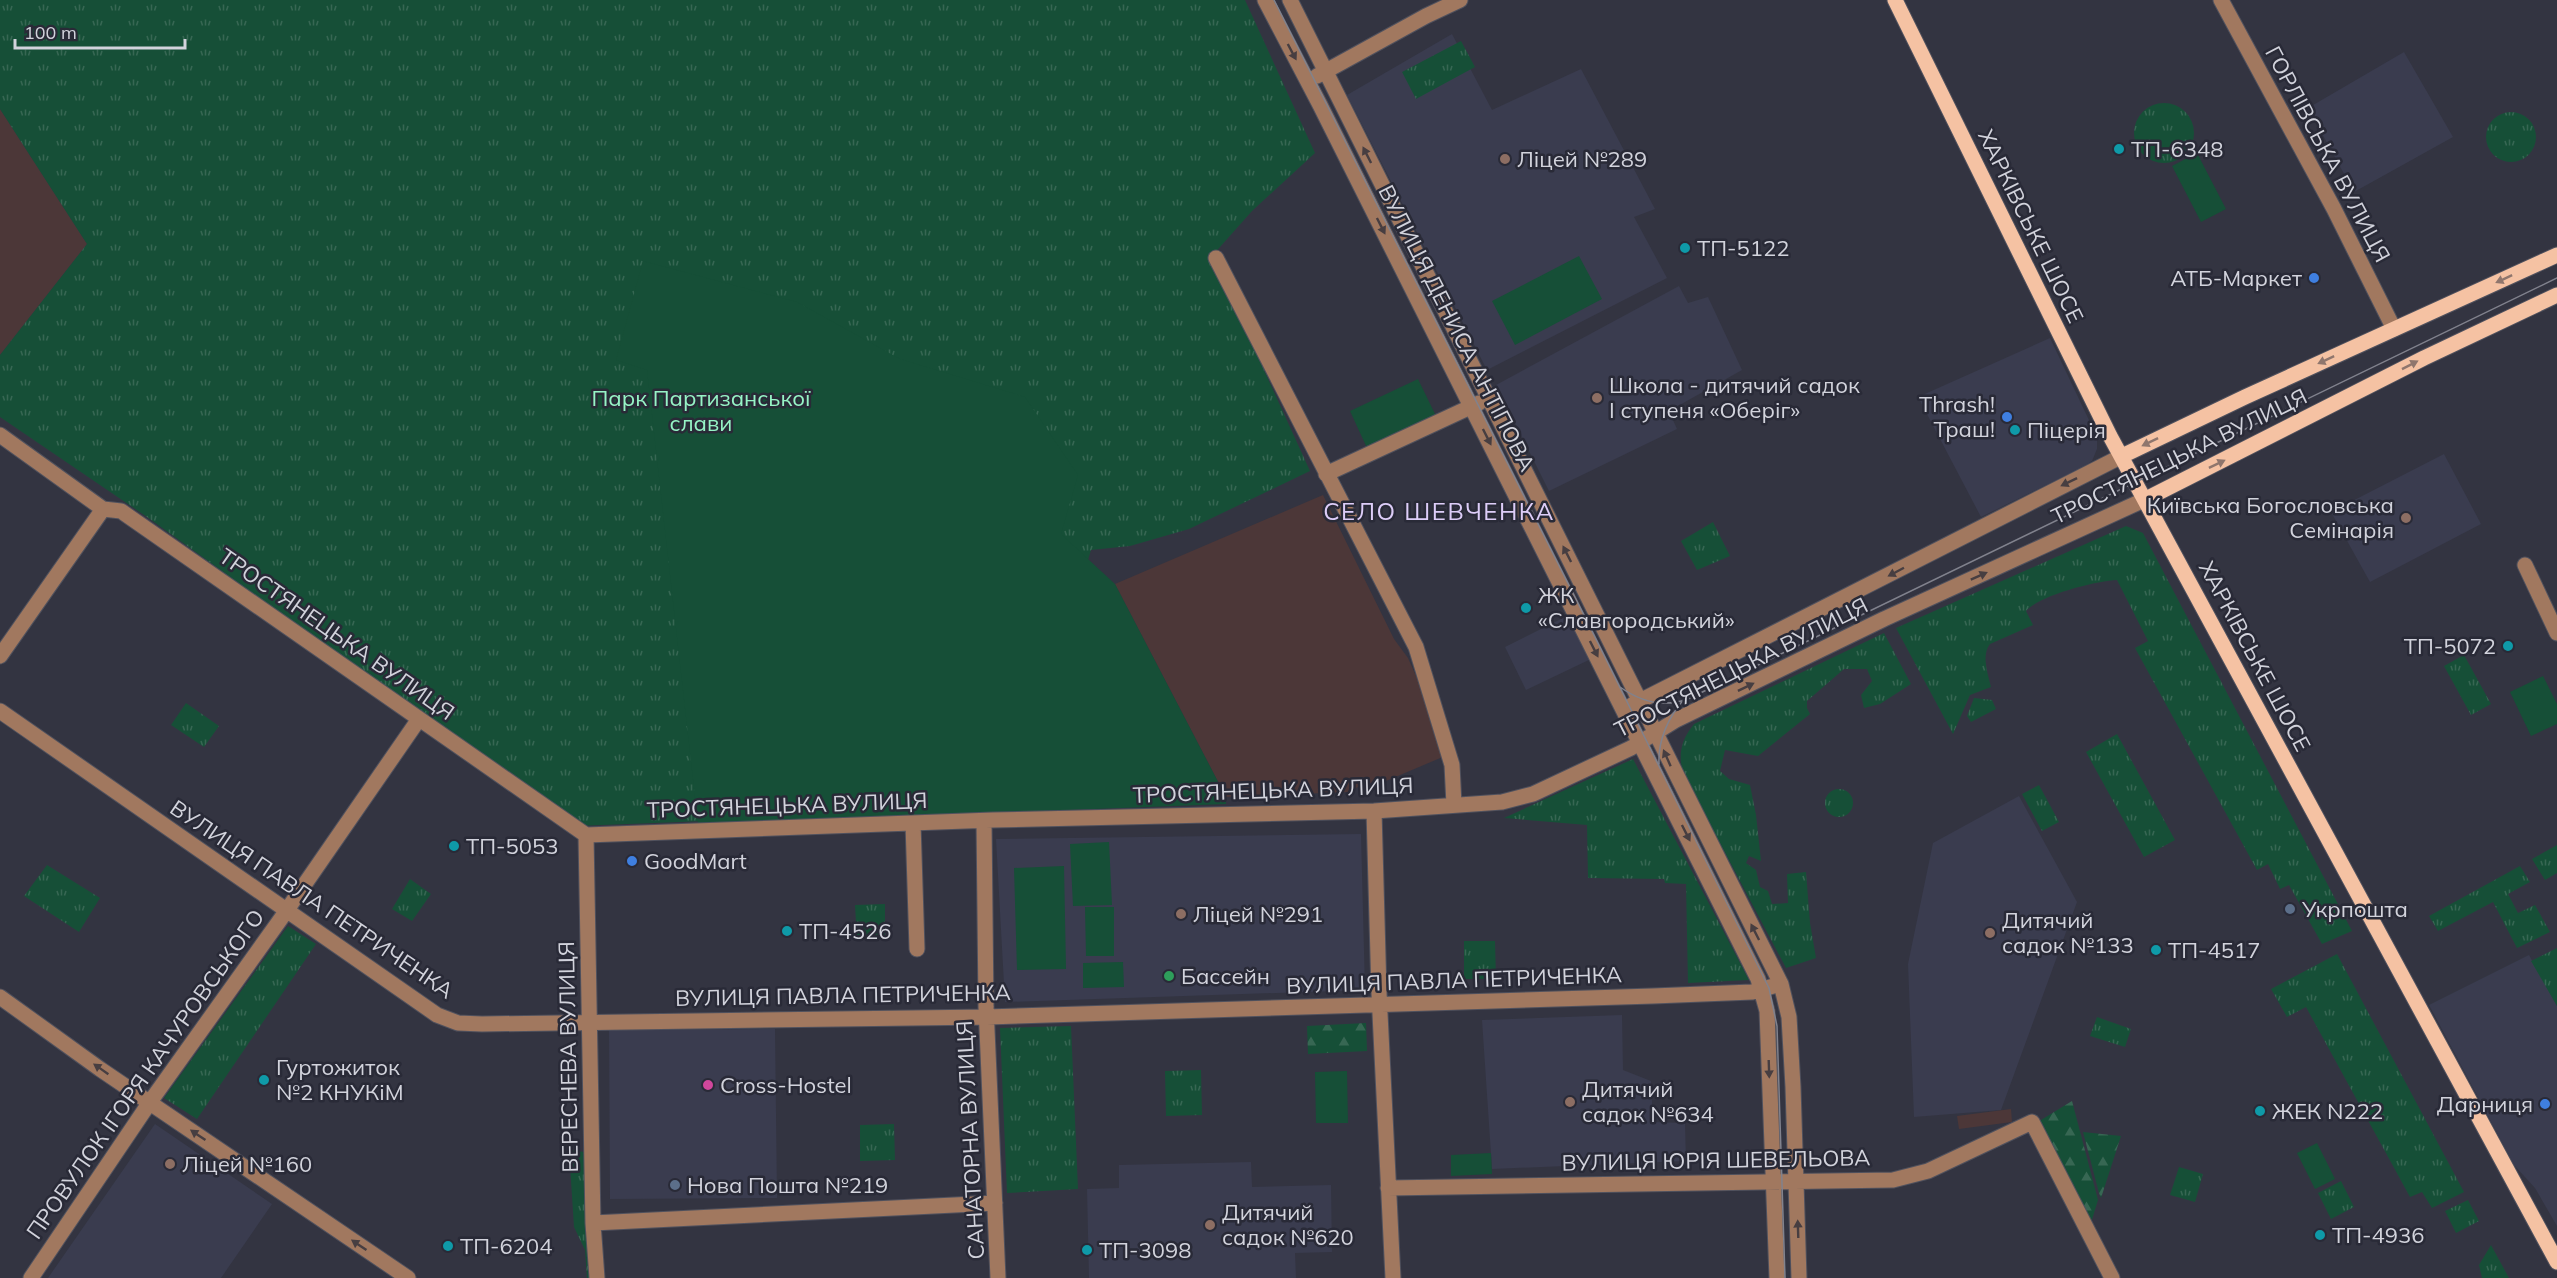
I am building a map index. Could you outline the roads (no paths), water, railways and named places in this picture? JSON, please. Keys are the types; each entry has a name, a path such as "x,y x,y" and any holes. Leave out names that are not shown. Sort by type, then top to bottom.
{"main road":[{"name":"ХАРКІВСЬКЕ ШОСЕ","path":"1895,0 2079,374 2122,456 2557,1262"},
{"name":"ТРОСТЯНЕЦЬКА ВУЛИЦЯ","path":"2122,456 2557,255"},
{"name":"ТРОСТЯНЕЦЬКА ВУЛИЦЯ","path":"2146,499 2424,358 2557,295"}],"street":[{"name":"ВУЛИЦЯ ДЕНИСА АНТІПОВА","path":"1265,0 1472,406 1762,990 1767,1011 1777,1278"},
{"name":"ВУЛИЦЯ ДЕНИСА АНТІПОВА","path":"1290,0 1781,984 1789,1029 1799,1278"},
{"path":"1307,81 1460,0"},
{"name":"ГОРЛІВСЬКА ВУЛИЦЯ","path":"2222,0 2394,329"},
{"path":"1216,258 1416,647 1452,765 1454,805"},
{"path":"1326,474 1490,398"},
{"name":"ТРОСТЯНЕЦЬКА ВУЛИЦЯ","path":"0,435 103,509 122,511 586,836 984,820 1374,811 1502,802 1533,794 1641,743 1674,721 1884,619 2146,499"},
{"name":"ТРОСТЯНЕЦЬКА ВУЛИЦЯ","path":"1624,709 2122,456"},
{"path":"0,656 103,509"},
{"path":"2524,565 2557,633"},
{"name":"ВУЛИЦЯ ПАВЛА ПЕТРИЧЕНКА","path":"0,711 437,1015 458,1023 987,1017 1653,996 1762,990 1781,984"},
{"name":"ПРОВУЛОК ІГОРЯ КАЧУРОВСЬКОГО","path":"31,1278 150,1102 419,719"},
{"path":"1374,811 1380,1005 1393,1278"},
{"name":"САНАТОРНА ВУЛИЦЯ","path":"984,820 987,1017 998,1278"},
{"path":"913,823 917,949"},
{"name":"ВЕРЕСНЕВА ВУЛИЦЯ","path":"586,836 593,1223 597,1278"},
{"path":"0,997 408,1278"},
{"name":"ВУЛИЦЯ ЮРІЯ ШЕВЕЛЬОВА","path":"1388,1188 1893,1180 1928,1171 2032,1122 2112,1278"},
{"path":"593,1223 995,1203"}],"tram line":[{"path":"1274,0 1769,988 1777,1026 1785,1278"},
{"path":"1620,687 1652,702 1670,703 1688,699 2557,278"},
{"path":"1659,764 1660,746 1665,730 1684,699"}],"place":[{"name":"ТП-6348","path":"2119,149"},
{"name":"Ліцей №289","path":"1505,159"},
{"name":"ТП-5122","path":"1685,248"},
{"name":"АТБ-Маркет","path":"2314,278"},
{"name":"Школа - дитячий садок І ступеня «Оберіг»","path":"1597,398"},
{"name":"Thrash! Траш!","path":"2007,417"},
{"name":"Піцерія","path":"2015,430"},
{"name":"Київська Богословська Семінарія","path":"2406,518"},
{"name":"ЖК «Славгородський»","path":"1526,608"},
{"name":"ТП-5072","path":"2508,646"},
{"name":"ТП-5053","path":"454,846"},
{"name":"GoodMart","path":"632,861"},
{"name":"Укрпошта","path":"2290,909"},
{"name":"Ліцей №291","path":"1181,914"},
{"name":"ТП-4526","path":"787,931"},
{"name":"Дитячий садок №133","path":"1990,933"},
{"name":"ТП-4517","path":"2156,950"},
{"name":"Бассейн","path":"1169,976"},
{"name":"Гуртожиток №2 КНУКіМ","path":"264,1080"},
{"name":"Cross-Hostel","path":"708,1085"},
{"name":"Дитячий садок №634","path":"1570,1102"},
{"name":"Дарниця","path":"2545,1104"},
{"name":"ЖЕК N222","path":"2260,1111"},
{"name":"Ліцей №160","path":"170,1164"},
{"name":"Нова Пошта №219","path":"675,1185"},
{"name":"Дитячий садок №620","path":"1210,1225"},
{"name":"ТП-4936","path":"2320,1235"},
{"name":"ТП-6204","path":"448,1246"},
{"name":"ТП-3098","path":"1087,1250"}],"district":[{"name":"СЕЛО ШЕВЧЕНКА","path":"1439,512"}],"park label":[{"name":"Парк Партизанської слави","path":"701,410"}]}
